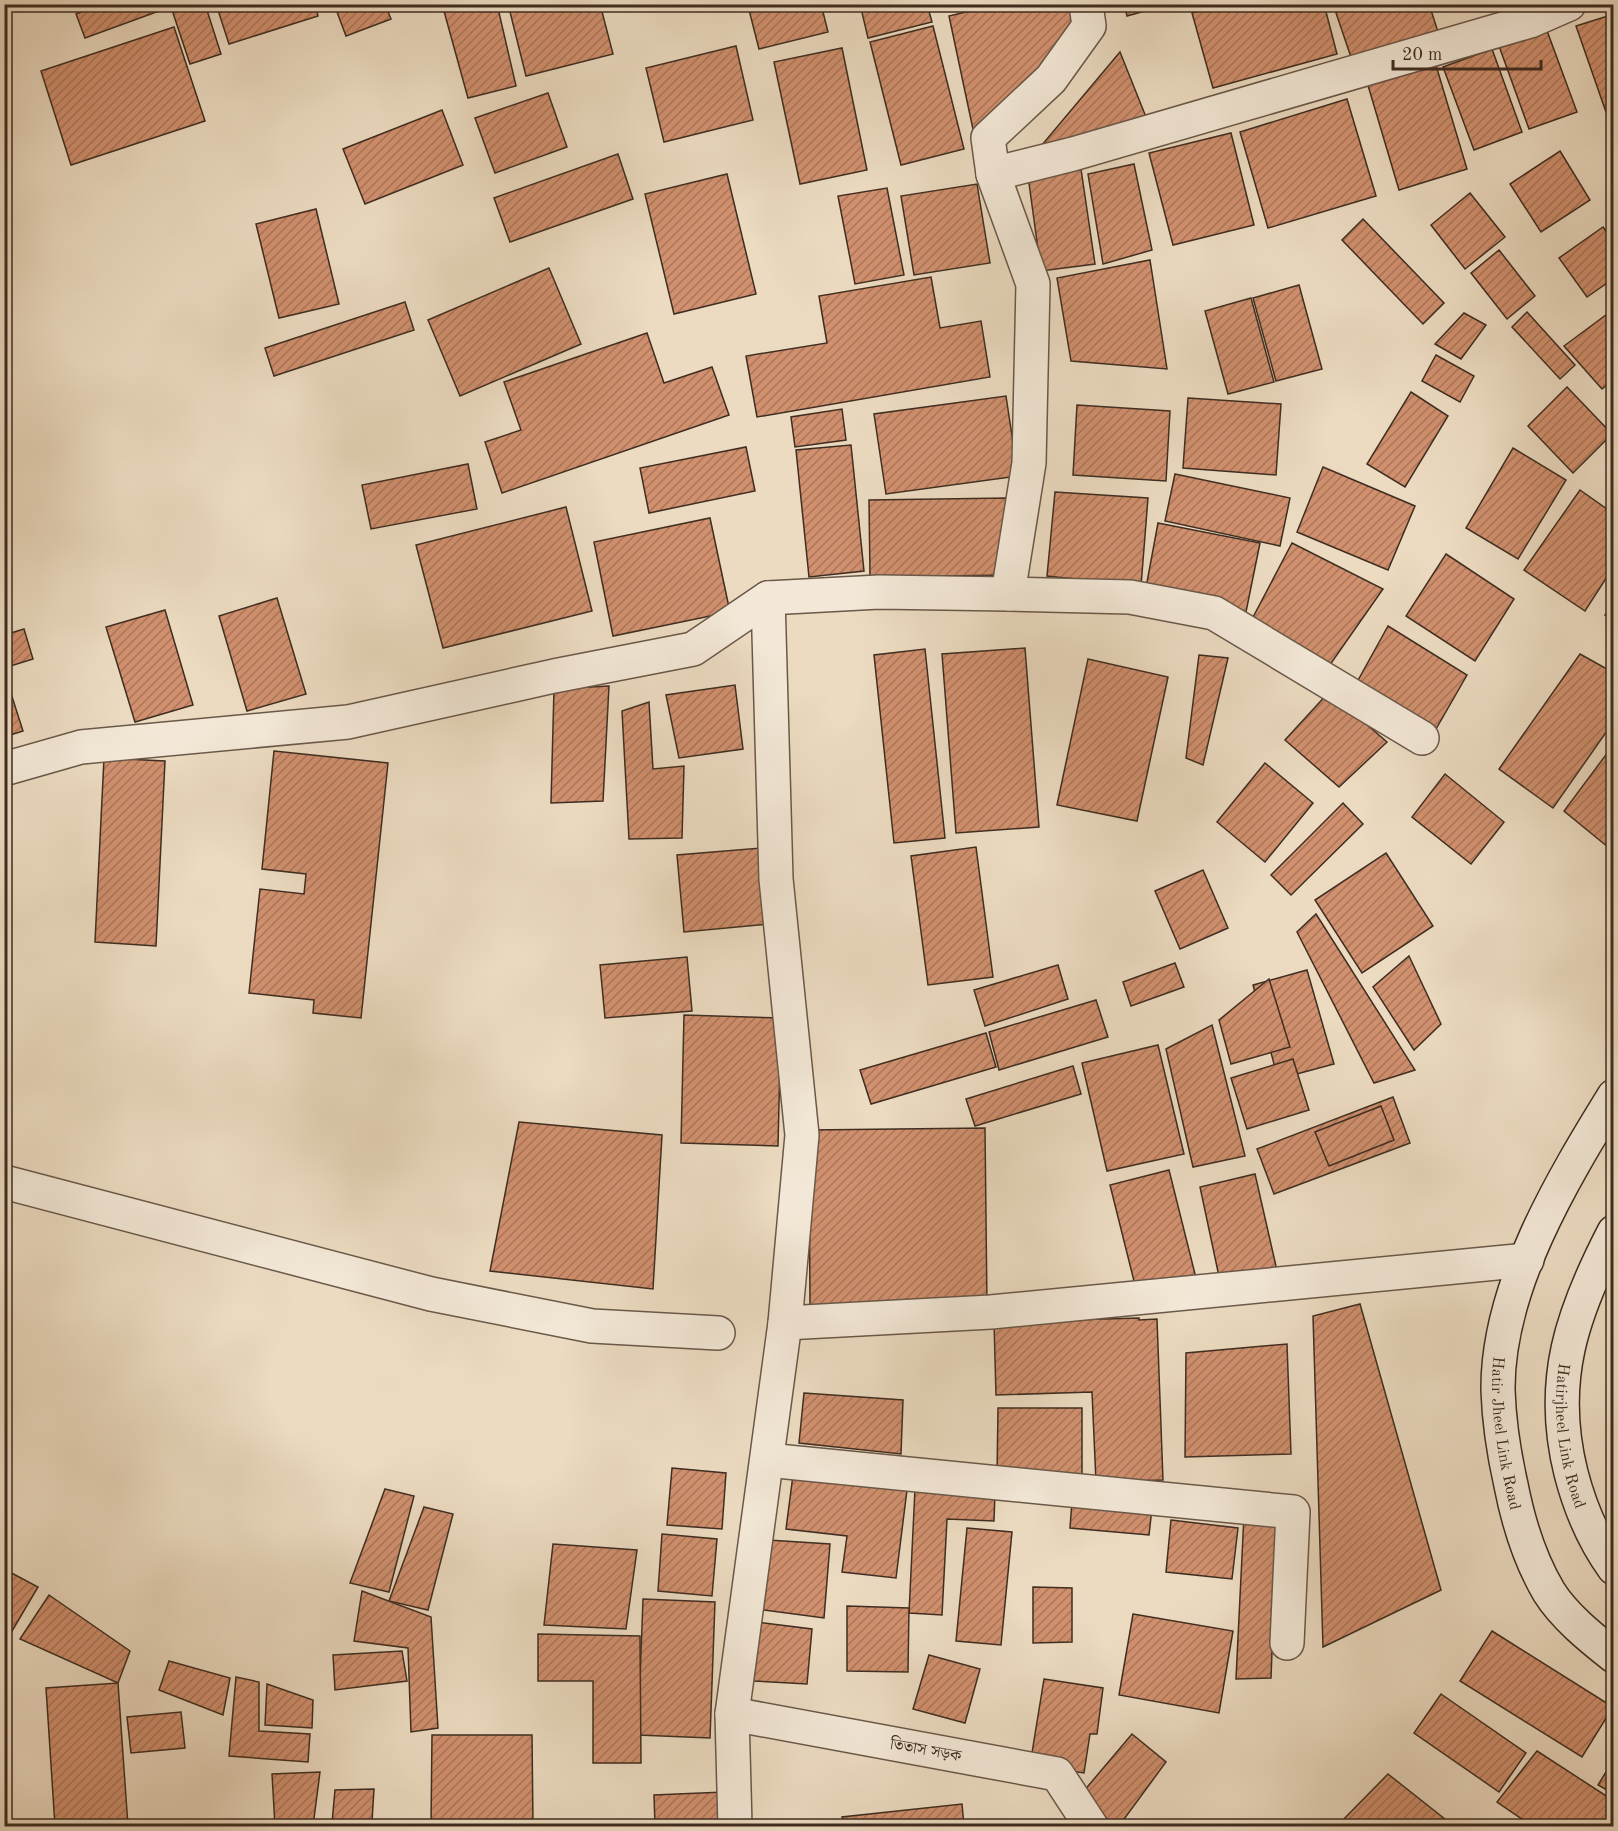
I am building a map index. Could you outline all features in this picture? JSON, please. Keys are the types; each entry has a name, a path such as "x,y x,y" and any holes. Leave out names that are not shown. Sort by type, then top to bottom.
{"street":[{"path":"1008,594 1029,463 1033,284 993,174 988,138 1051,79 1089,26 1086,4"},
{"path":"993,174 1073,154 1530,21 1569,4"},
{"path":"4,770 81,747 348,722 554,675 693,649 768,598 879,592 1130,597 1214,613 1422,738"},
{"path":"735,1827 732,1714 785,1323 802,1135 776,879 768,598"},
{"name":"Hatir Jheel Link Road","path":"1614,1096 1555,1201 1527,1260 1511,1306 1501,1351 1498,1389 1506,1461 1517,1514 1549,1592 1572,1619 1614,1656"},
{"path":"4,1182 431,1294 592,1326 718,1333"},
{"name":"Hatirjheel Link Road","path":"1614,1232 1595,1267 1571,1332 1560,1395 1566,1454 1578,1500 1597,1545 1614,1568"},
{"path":"785,1323 991,1312 1527,1260"},
{"path":"768,1460 1293,1512 1287,1643"},
{"name":"তিতাস সড়ক","path":"732,1714 1057,1774 1091,1827"}],"building":[{"path":"102,4 157,4 159,11 85,38 76,14"},
{"path":"170,4 205,4 221,54 190,64"},
{"path":"216,4 315,4 318,16 229,44"},
{"path":"334,4 385,4 391,19 346,36"},
{"path":"442,4 497,4 516,86 468,98"},
{"path":"508,4 600,4 613,54 526,76"},
{"path":"755,4 821,4 828,32 759,49 748,6"},
{"path":"860,4 927,4 932,22 868,38"},
{"path":"999,4 1069,4 1076,34 974,134 949,16"},
{"path":"1124,4 1170,4 1127,16"},
{"path":"1223,4 1324,4 1337,54 1213,88 1192,13"},
{"path":"1333,4 1429,4 1440,38 1354,66"},
{"path":"1614,14 1614,110 1606,112 1576,26"},
{"path":"933,26 964,149 901,165 870,42"},
{"path":"174,27 205,121 71,165 41,71"},
{"path":"1546,28 1577,112 1529,129 1499,46"},
{"path":"736,46 753,120 664,142 646,68"},
{"path":"842,48 867,170 800,184 774,62"},
{"path":"1492,49 1522,132 1474,150 1443,67"},
{"path":"1120,52 1148,122 1031,158"},
{"path":"1435,62 1467,169 1399,190 1367,82"},
{"path":"548,93 567,147 495,173 475,118"},
{"path":"1347,99 1376,196 1268,228 1240,132"},
{"path":"442,110 463,165 365,204 343,149"},
{"path":"1231,133 1254,225 1173,245 1149,153"},
{"path":"1560,151 1590,200 1541,232 1510,184"},
{"path":"618,154 633,199 510,242 494,198"},
{"path":"1134,164 1152,250 1103,264 1088,174"},
{"path":"1081,169 1095,264 1041,271 1028,176"},
{"path":"727,174 756,294 674,314 645,194"},
{"path":"977,184 990,263 914,275 901,196"},
{"path":"887,188 904,275 855,284 838,196"},
{"path":"1470,193 1505,237 1465,269 1431,225"},
{"path":"316,209 339,304 279,318 256,224"},
{"path":"1363,219 1444,303 1423,324 1342,240"},
{"path":"1603,227 1614,242 1614,278 1587,297 1559,258"},
{"path":"1499,250 1535,296 1507,319 1471,273"},
{"path":"1150,260 1167,369 1071,361 1057,278"},
{"path":"549,268 581,344 460,396 428,320"},
{"path":"931,277 940,328 981,321 990,377 757,417 746,356 827,343 819,296"},
{"path":"1299,285 1322,369 1276,381 1253,298"},
{"path":"1251,298 1274,382 1228,394 1205,311"},
{"path":"405,302 414,330 274,376 265,348"},
{"path":"1614,309 1614,379 1602,389 1564,346"},
{"path":"1527,312 1575,365 1560,379 1512,327"},
{"path":"1464,313 1486,325 1461,359 1435,344"},
{"path":"647,333 664,383 712,367 729,415 502,493 485,442 521,430 504,382"},
{"path":"1436,355 1474,376 1460,402 1422,381"},
{"path":"1567,387 1612,434 1573,473 1528,426"},
{"path":"1411,392 1448,416 1405,487 1367,464"},
{"path":"1006,396 1018,476 886,494 874,414"},
{"path":"1188,398 1281,404 1276,475 1183,468"},
{"path":"1077,405 1170,411 1166,481 1073,475"},
{"path":"842,409 846,440 795,447 791,417"},
{"path":"851,445 864,571 809,577 796,450"},
{"path":"746,447 755,491 649,513 640,468"},
{"path":"1513,448 1566,480 1518,559 1466,528"},
{"path":"468,464 477,509 371,529 362,485"},
{"path":"1323,467 1415,506 1388,570 1297,532"},
{"path":"1175,474 1290,498 1280,546 1165,521"},
{"path":"1580,490 1614,514 1614,566 1585,611 1524,570"},
{"path":"1055,492 1148,498 1141,586 1047,576"},
{"path":"1007,498 1009,575 870,577 869,500"},
{"path":"566,507 592,611 443,648 416,545"},
{"path":"710,518 730,612 613,636 594,542"},
{"path":"1158,523 1260,543 1246,612 1145,593"},
{"path":"1292,543 1383,589 1327,669 1251,621"},
{"path":"1446,554 1514,599 1475,661 1406,616"},
{"path":"277,598 306,694 247,711 219,616"},
{"path":"1614,603 1614,621 1605,615"},
{"path":"165,610 193,705 135,722 106,627"},
{"path":"1388,626 1467,675 1436,729 1356,684"},
{"path":"24,629 33,659 4,668 4,635"},
{"path":"1025,648 1039,827 956,833 942,654"},
{"path":"925,649 945,838 894,843 874,655"},
{"path":"1580,654 1614,673 1614,721 1553,808 1499,769"},
{"path":"1199,655 1228,658 1203,765 1186,758"},
{"path":"1088,659 1168,677 1137,821 1057,805"},
{"path":"4,681 7,681 23,731 4,737"},
{"path":"735,685 743,749 679,758 666,695"},
{"path":"609,686 603,801 551,803 554,689"},
{"path":"1329,692 1387,742 1339,787 1285,740"},
{"path":"649,702 653,769 684,766 682,838 629,839 622,711"},
{"path":"1614,744 1614,852 1564,811"},
{"path":"274,751 388,763 361,1018 313,1013 314,1000 249,993 260,889 304,894 306,874 262,869"},
{"path":"104,758 165,761 156,946 95,942"},
{"path":"1265,763 1313,803 1265,862 1217,822"},
{"path":"1445,774 1504,822 1471,864 1412,817"},
{"path":"1343,803 1363,824 1291,895 1271,875"},
{"path":"976,847 993,977 928,985 911,856"},
{"path":"761,848 769,924 684,932 677,855"},
{"path":"1386,853 1433,926 1362,973 1315,900"},
{"path":"1203,870 1228,928 1180,949 1155,891"},
{"path":"1316,914 1415,1070 1374,1083 1297,932"},
{"path":"1409,956 1441,1024 1414,1050 1373,987"},
{"path":"687,957 692,1011 605,1018 600,965"},
{"path":"1175,963 1184,987 1131,1006 1123,982"},
{"path":"1058,965 1068,999 985,1026 974,990"},
{"path":"1307,970 1334,1064 1278,1079 1253,985"},
{"path":"1269,979 1290,1047 1231,1064 1219,1020"},
{"path":"1096,1000 1108,1037 999,1070 989,1032"},
{"path":"684,1015 781,1018 778,1146 681,1143"},
{"path":"1212,1025 1245,1156 1193,1167 1166,1049"},
{"path":"986,1033 996,1067 871,1104 860,1070"},
{"path":"1158,1045 1184,1154 1107,1171 1082,1063"},
{"path":"1293,1059 1309,1110 1247,1129 1231,1078"},
{"path":"1073,1066 1081,1094 975,1126 966,1099"},
{"path":"1393,1097 1410,1143 1274,1194 1257,1149"},
{"path":"1381,1106 1394,1140 1329,1166 1315,1132"},
{"path":"519,1122 662,1135 653,1289 490,1271"},
{"path":"985,1128 987,1306 810,1307 809,1130"},
{"path":"1169,1170 1200,1294 1141,1309 1110,1185"},
{"path":"1255,1174 1281,1288 1224,1300 1200,1187"},
{"path":"1360,1304 1441,1590 1323,1647 1313,1316"},
{"path":"1139,1318 1139,1320 1157,1319 1163,1480 1096,1482 1092,1392 996,1395 994,1322"},
{"path":"1287,1344 1291,1454 1185,1457 1186,1353"},
{"path":"804,1393 903,1400 901,1454 799,1443"},
{"path":"998,1408 1082,1408 1082,1477 997,1476"},
{"path":"672,1468 726,1473 722,1529 667,1525"},
{"path":"793,1475 907,1490 896,1578 842,1572 847,1536 786,1529"},
{"path":"385,1489 414,1496 389,1592 350,1583"},
{"path":"915,1489 995,1492 994,1521 947,1519 942,1615 909,1613"},
{"path":"1072,1501 1152,1508 1149,1535 1070,1528"},
{"path":"424,1507 453,1514 428,1610 389,1601"},
{"path":"1244,1515 1277,1518 1271,1678 1236,1679"},
{"path":"1171,1520 1238,1528 1232,1579 1166,1572"},
{"path":"967,1528 1012,1532 1001,1645 956,1641"},
{"path":"662,1534 717,1539 712,1596 658,1591"},
{"path":"768,1540 830,1544 824,1618 756,1609"},
{"path":"553,1544 637,1550 626,1629 544,1625"},
{"path":"4,1569 38,1587 5,1643 4,1643"},
{"path":"1033,1587 1072,1588 1072,1642 1033,1643"},
{"path":"362,1591 431,1617 438,1728 411,1732 408,1648 354,1641"},
{"path":"49,1595 130,1651 118,1683 20,1639"},
{"path":"643,1599 715,1602 710,1738 638,1735"},
{"path":"847,1606 909,1608 908,1672 847,1671"},
{"path":"1133,1614 1233,1631 1219,1713 1119,1695"},
{"path":"757,1622 812,1629 807,1684 753,1681"},
{"path":"1492,1631 1613,1707 1582,1757 1460,1681"},
{"path":"538,1634 640,1636 641,1763 593,1763 593,1681 538,1681"},
{"path":"402,1651 407,1681 335,1690 333,1655"},
{"path":"929,1655 980,1669 965,1723 913,1709"},
{"path":"169,1661 230,1678 223,1715 159,1690"},
{"path":"236,1677 259,1682 259,1731 310,1734 308,1762 229,1756"},
{"path":"1044,1679 1103,1688 1097,1734 1090,1734 1084,1773 1030,1765"},
{"path":"118,1683 128,1826 55,1826 46,1688"},
{"path":"267,1684 313,1700 312,1728 265,1725"},
{"path":"1441,1694 1526,1753 1499,1792 1414,1733"},
{"path":"181,1712 185,1748 131,1753 127,1717"},
{"path":"1132,1734 1166,1762 1119,1826 1113,1826 1083,1792"},
{"path":"432,1735 532,1735 533,1826 431,1826"},
{"path":"1537,1751 1614,1801 1614,1826 1532,1826 1497,1802"},
{"path":"1614,1759 1614,1794 1598,1785"},
{"path":"320,1772 313,1826 275,1826 272,1774"},
{"path":"1388,1774 1450,1823 1447,1826 1337,1826"},
{"path":"374,1789 372,1821 332,1823 335,1790"},
{"path":"724,1792 723,1826 655,1826 654,1795"},
{"path":"962,1804 964,1826 844,1826 842,1817"}]}
